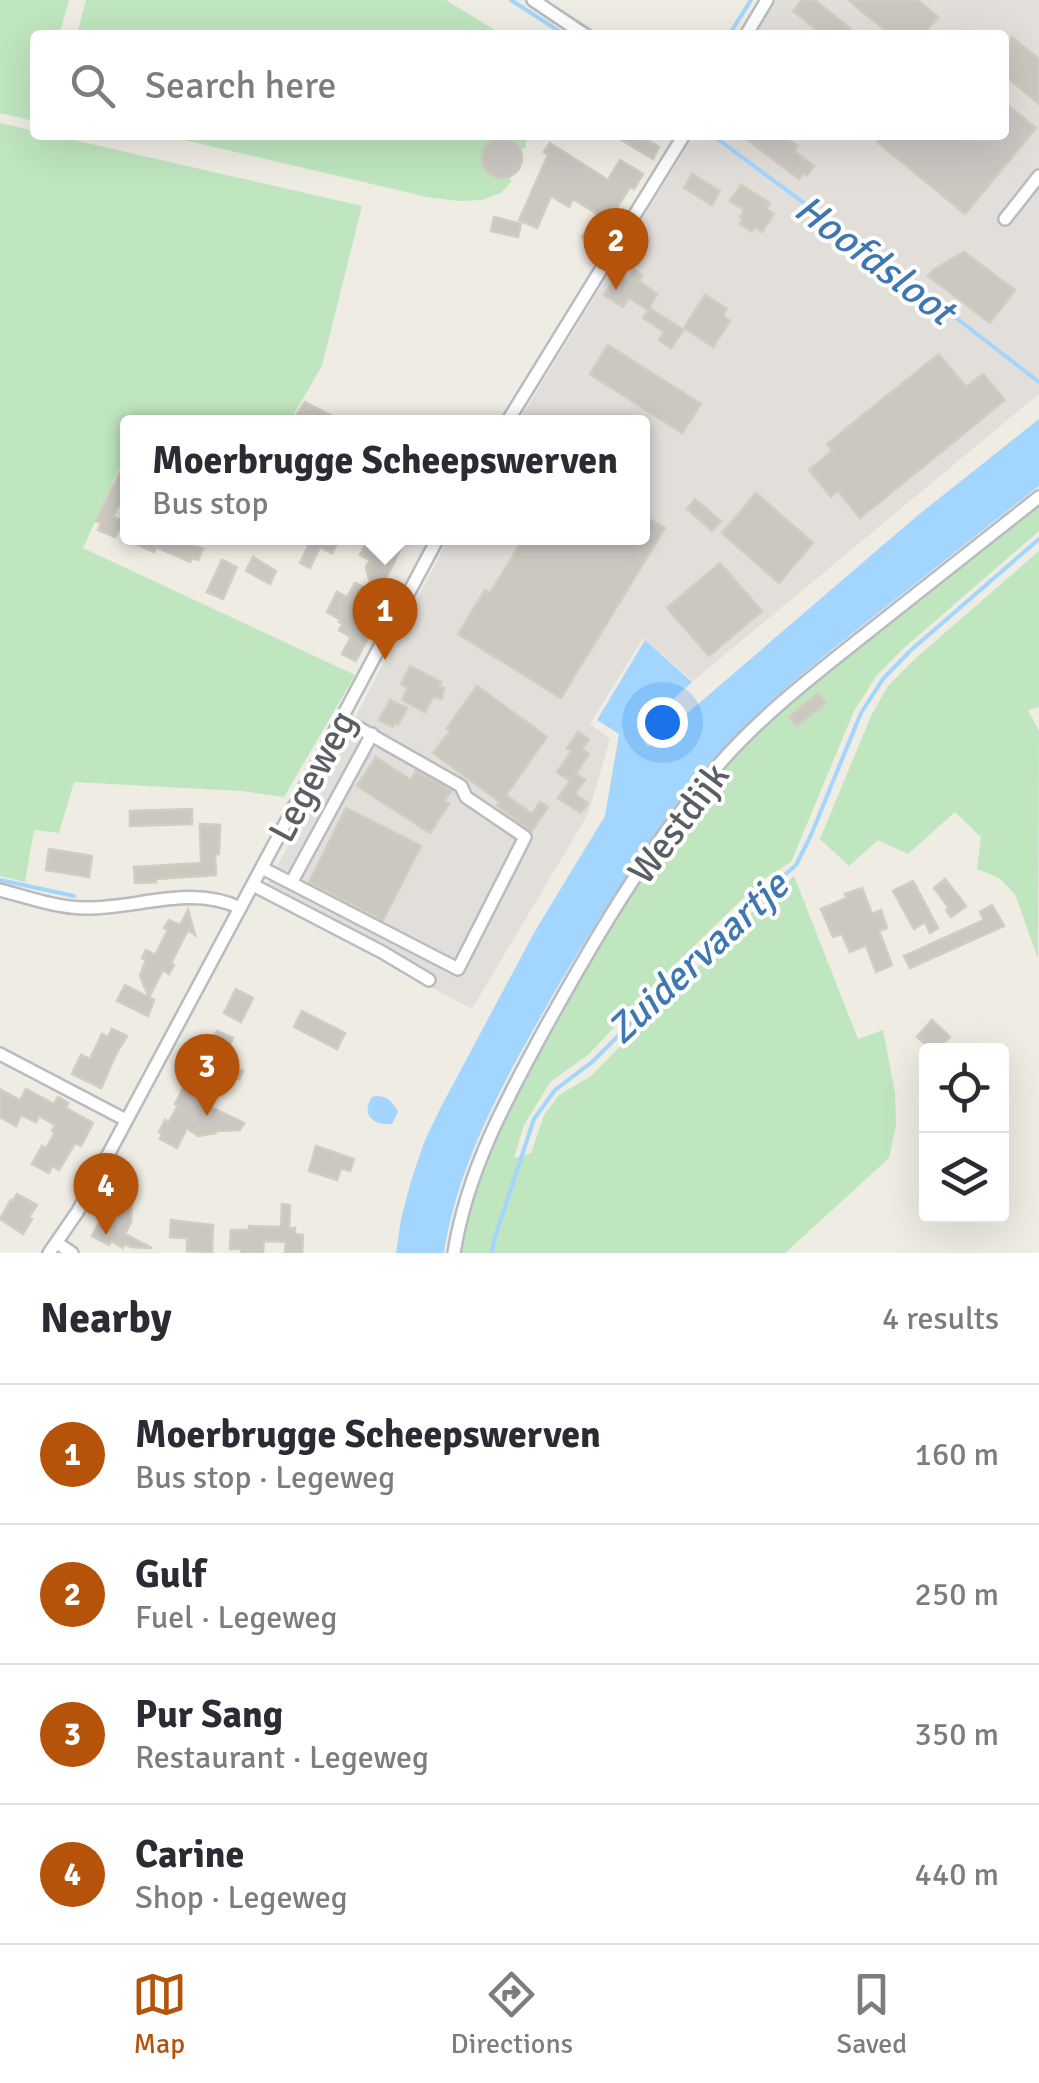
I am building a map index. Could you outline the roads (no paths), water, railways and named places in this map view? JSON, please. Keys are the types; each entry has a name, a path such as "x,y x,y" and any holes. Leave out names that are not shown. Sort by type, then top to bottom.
{"street":[{"path":"533,0 578,30"},
{"path":"749,30 767,0"},
{"path":"511,415 681,140"},
{"path":"1005,219 1039,176"},
{"name":"Westdijk","path":"454,1253 468,1189 520,1073 590,947 694,794 756,726 801,687 1039,497"},
{"name":"Legeweg","path":"53,1248 78,1210 434,545"},
{"path":"262,868 458,970 525,836 466,797 461,786 343,719"},
{"path":"291,883 372,734"},
{"path":"253,885 429,980"},
{"path":"0,890 81,908 196,897 222,900 240,908"},
{"path":"0,1054 126,1120"},
{"path":"53,1248 72,1253"}],"water":[{"path":"1039,419 1039,486 793,682 733,738 688,788 589,935 510,1072 469,1160 444,1253 396,1253 401,1219 425,1140 535,931 605,816 619,734 597,720 645,640 692,682 638,732 648,747 917,516"},
{"path":"372,1097 390,1101 398,1112 392,1124 375,1121 368,1114"}],"waterway":[{"name":"Hoofdsloot","path":"511,0 557,30"},
{"path":"732,30 751,0"},
{"path":"547,3 590,30"},
{"name":"Hoofdsloot","path":"719,140 1039,382"},
{"name":"Zuidervaartje","path":"492,1253 534,1119 555,1090 592,1062 742,912 796,865 861,713 883,679 1039,539"},
{"path":"0,880 74,896"}],"place":[{"name":"Gulf","path":"616,290"},
{"name":"Moerbrugge Scheepswerven","path":"385,660"},
{"name":"Pur Sang","path":"207,1116"},
{"name":"Carine","path":"106,1235"}]}
